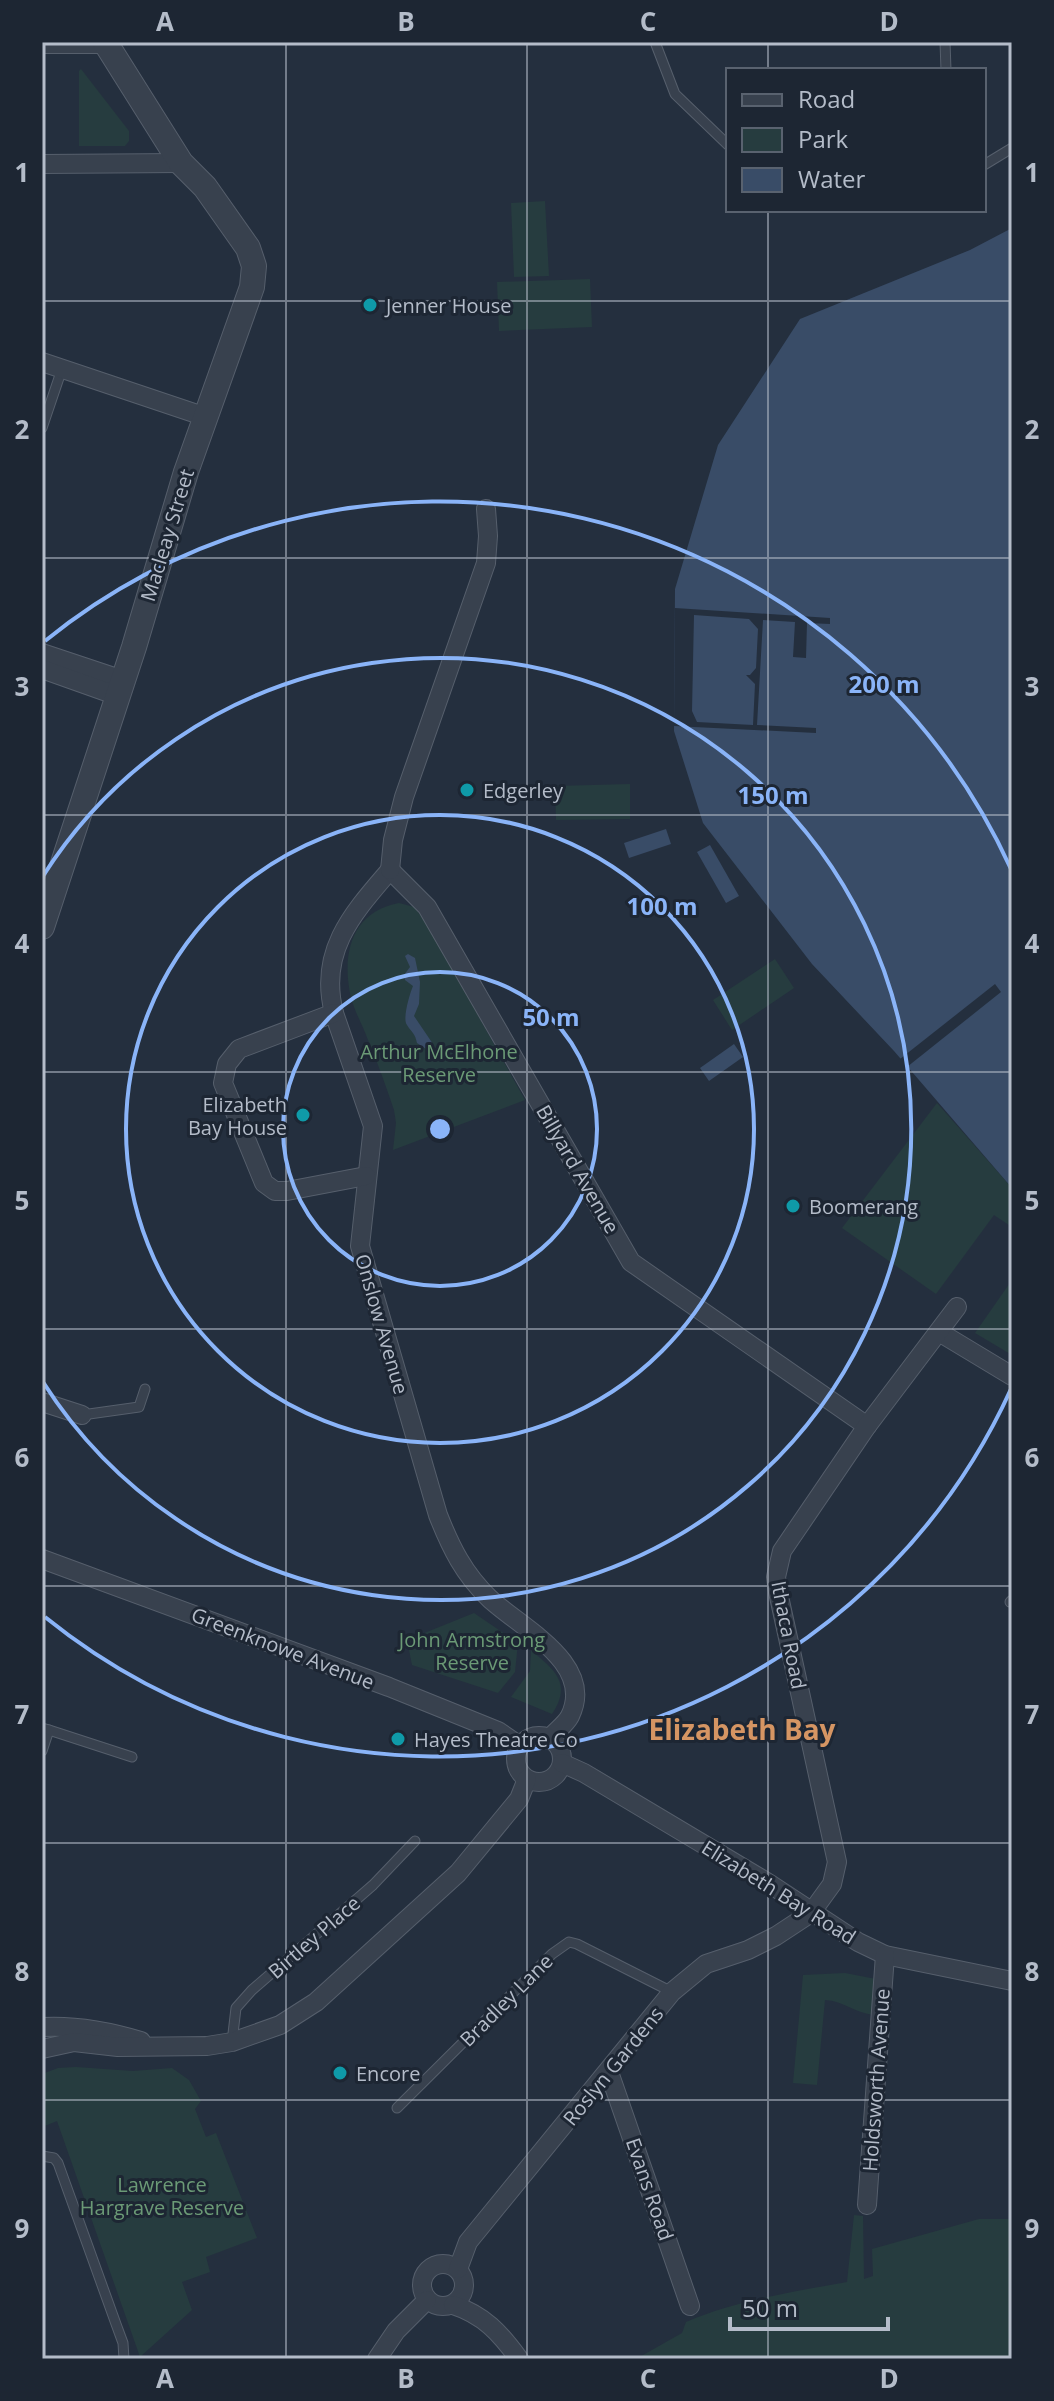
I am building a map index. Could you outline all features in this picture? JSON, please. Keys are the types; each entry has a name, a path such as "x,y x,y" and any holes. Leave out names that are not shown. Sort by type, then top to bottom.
{"street":[{"path":"42,44 105,43"},
{"name":"Macleay Street","path":"42,927 186,472 252,287 254,266 248,248 223,210 181,163 105,43"},
{"path":"42,164 181,163"},
{"path":"42,362 206,417"},
{"path":"390,870 393,840 404,797 486,563 486,509"},
{"path":"42,653 120,688"},
{"path":"42,669 120,688"},
{"name":"Onslow Avenue","path":"390,870 354,911 339,939 330,970 330,999 373,1126 360,1246 438,1515 455,1556 490,1600 542,1640 565,1664 574,1682 575,1699 570,1717 550,1738"},
{"name":"Billyard Avenue","path":"390,870 427,907 631,1262 867,1426"},
{"path":"334,1013 239,1049 227,1064 223,1083 264,1183 275,1191 366,1176"},
{"name":"Ithaca Road","path":"811,1913 832,1884 837,1862 776,1577 782,1551 867,1426 957,1307"},
{"path":"939,1332 1012,1376"},
{"path":"42,1402 82,1415"},
{"name":"Greenknowe Avenue","path":"42,1559 389,1687 498,1731 520,1746"},
{"path":"533,1736 550,1738 560,1749 562,1763 559,1770 541,1782 527,1779 521,1774 516,1760 520,1746 533,1736"},
{"name":"Elizabeth Bay Road","path":"562,1763 661,1818 858,1942 885,1955 1012,1981"},
{"path":"42,2049 74,2042 118,2047 184,2047 232,2042 280,2025 327,1992 458,1873 506,1817 519,1799 527,1779"},
{"name":"Roslyn Gardens","path":"458,2269 468,2242 672,1992 706,1964 748,1950 811,1913"},
{"name":"Holdsworth Avenue","path":"867,2205 885,1955"},
{"path":"42,2027 65,2025 111,2032 157,2046"},
{"name":"Evans Road","path":"609,2072 690,2306"},
{"path":"453,2305 465,2288 462,2275 458,2269 445,2264 437,2265 426,2273 422,2287 427,2300 439,2307 453,2305 472,2311 497,2328 519,2359"},
{"path":"377,2359 396,2331 427,2300"}],"lane":[{"path":"655,42 675,94 726,143"},
{"path":"945,42 946,68"},
{"path":"986,164 1012,148"},
{"path":"42,428 62,369"},
{"path":"82,1415 139,1407 145,1389"},
{"path":"42,1751 46,1729 132,1757"},
{"name":"Birtley Place","path":"232,2042 236,2008 252,1990 373,1885 415,1841"},
{"name":"Bradley Lane","path":"397,2108 552,1954 569,1942 672,1992"},
{"path":"42,2156 54,2158 58,2163 123,2343 124,2359"}],"green space":[{"path":"81,69 129,131 129,141 125,146 79,146"},
{"path":"545,201 549,276 514,277 511,203"},
{"path":"590,279 592,327 499,331 497,282"},
{"path":"630,784 630,819 556,820 555,786"},
{"name":"Arthur McElhone Reserve","path":"399,903 414,907 426,922 525,1100 393,1150 394,1110 352,1001 348,958 363,922 384,907"},
{"path":"775,959 794,988 732,1030 713,1000"},
{"path":"937,1103 1012,1188 1012,1227 994,1215 936,1294 842,1228"},
{"path":"1012,1280 1012,1355 975,1333"},
{"name":"John Armstrong Reserve","path":"474,1613 518,1643 515,1672 498,1693 412,1665 407,1640"},
{"path":"531,1650 553,1671 561,1685 561,1694 552,1714 511,1697 530,1671"},
{"path":"845,1973 876,1979 874,2015 825,2000 817,2085 793,2083 803,1975"},
{"name":"Lawrence Hargrave Reserve","path":"58,2068 133,2071 172,2068 189,2080 201,2101 195,2109 206,2137 216,2133 257,2238 206,2257 210,2272 182,2282 192,2310 140,2357 57,2121 42,2127 42,2074"},
{"path":"854,2215 863,2216 864,2279 873,2276 872,2249 979,2219 1012,2219 1012,2359 636,2359 682,2333 686,2322 706,2314 765,2298 847,2282"}],"water":[{"path":"1012,228 1012,1188 894,1051 812,964 703,823 674,731 675,589 718,445 800,319 970,250"},
{"path":"666,829 671,844 629,858 624,843"},
{"path":"710,845 739,896 726,903 697,852"},
{"path":"408,954 415,958 420,982 419,1004 414,1016 433,1044 433,1049 429,1051 417,1043 406,1022 413,986 404,975 410,967 405,956"},
{"path":"734,1044 743,1057 709,1081 700,1068"}],"pier":[{"path":"675,608 830,618 830,624 807,623 806,658 793,657 795,622 763,620 757,725 816,728 816,733 674,726","holes":["694,615 749,619 758,629 756,668 746,675 755,684 753,725 697,722 692,711"]},
{"path":"995,984 1001,992 907,1067 900,1059"}],"place":[{"name":"Jenner House","path":"370,305"},
{"name":"Edgerley","path":"467,790"},
{"name":"Elizabeth Bay House","path":"303,1115"},
{"name":"Boomerang","path":"793,1206"},
{"name":"Hayes Theatre Co","path":"398,1739"},
{"name":"Encore","path":"340,2073"}],"district":[{"name":"Elizabeth Bay","path":"742,1729"}]}
